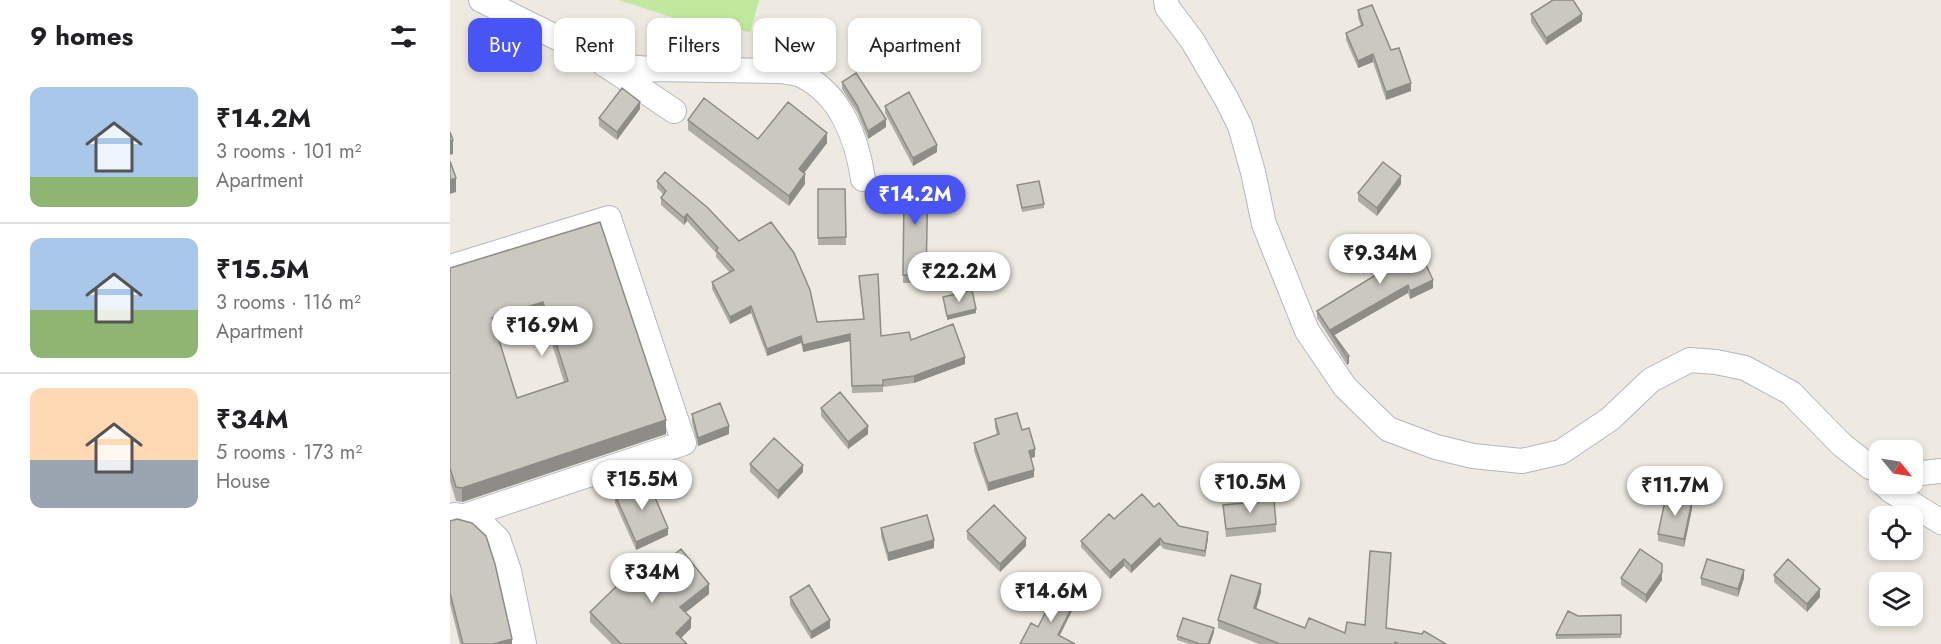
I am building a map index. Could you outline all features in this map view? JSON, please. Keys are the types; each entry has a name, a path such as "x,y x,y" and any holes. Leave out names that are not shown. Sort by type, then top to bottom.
{"street":[{"path":"481,0 554,37"},
{"path":"1166,0 1167,7 1192,40 1226,98 1239,126 1253,172 1264,224 1307,331 1345,387 1388,429 1436,447 1473,456 1522,461 1561,452 1610,419 1651,380 1690,360 1716,362 1745,368 1791,393 1842,445 1869,468"},
{"path":"635,68 780,71 801,75 822,88 839,108 852,135 862,179"},
{"path":"616,72 674,111"},
{"path":"450,267 609,218 684,442 457,516"},
{"path":"1923,473 1941,471"},
{"path":"1896,494 1941,522"},
{"path":"457,516 479,521 498,539 509,571 524,644"}],"green space":[{"path":"619,0 759,0 750,32 741,30 741,18 674,18"}],"building":[{"path":"1553,0 1573,0 1582,14 1546,38 1531,14"},
{"path":"1372,5 1391,50 1399,48 1411,83 1386,92 1373,54 1358,61 1346,33 1363,25 1358,10"},
{"path":"856,73 886,119 868,131 857,105 842,82"},
{"path":"622,88 640,102 617,132 599,118"},
{"path":"909,92 937,145 913,158 885,106"},
{"path":"704,98 758,139 788,102 827,133 799,169 805,174 789,196 688,120"},
{"path":"450,161 456,178 450,180"},
{"path":"1383,162 1401,176 1377,208 1358,193"},
{"path":"665,172 708,208 739,241 771,222 794,253 810,290 817,322 864,319 859,276 878,274 881,336 909,332 911,340 953,324 965,357 914,376 883,380 883,385 852,386 850,334 803,345 801,336 767,349 751,306 730,317 712,282 734,270 716,250 718,248 687,214 684,218 661,198 666,191 657,181"},
{"path":"897,178 928,179 926,275 903,275 904,197 914,204"},
{"path":"1039,181 1044,204 1022,208 1017,185"},
{"path":"818,189 845,189 846,237 818,238"},
{"path":"600,222 666,420 462,488 456,487 450,468 450,268","holes":["543,302 568,381 517,398 492,318"]},
{"path":"1412,235 1433,280 1410,291 1408,285 1330,330 1349,356 1347,357 1317,311 1397,262 1389,246"},
{"path":"972,290 976,309 947,316 943,297"},
{"path":"840,392 868,426 848,442 821,408"},
{"path":"720,403 729,426 698,438 692,414"},
{"path":"1017,413 1022,430 1029,428 1035,449 1029,451 1034,470 988,483 974,443 999,434 995,419"},
{"path":"774,438 803,465 778,491 750,464"},
{"path":"648,481 668,528 636,542 615,495"},
{"path":"1142,494 1154,507 1159,503 1179,526 1208,532 1205,551 1164,543 1160,538 1131,566 1124,559 1110,572 1081,541 1109,514 1114,519"},
{"path":"1666,496 1692,501 1684,539 1658,534"},
{"path":"1274,500 1276,524 1226,529 1223,505"},
{"path":"994,505 1026,538 1000,564 967,531"},
{"path":"927,515 934,540 888,553 881,528"},
{"path":"457,519 472,523 486,536 495,564 512,639 493,644 463,644 450,593 450,521"},
{"path":"681,549 709,584 680,607 691,618 676,633 687,644 621,644 590,612 624,579 633,588"},
{"path":"1640,549 1662,564 1662,572 1646,595 1621,578"},
{"path":"1370,551 1391,553 1386,628 1422,634 1424,631 1446,644 1399,644 1395,642 1395,644 1280,644 1218,620 1231,575 1261,584 1254,608 1305,628 1309,618 1345,633 1347,622 1365,625"},
{"path":"1707,559 1744,570 1738,589 1701,578"},
{"path":"1788,559 1820,589 1807,604 1774,575"},
{"path":"809,585 830,620 811,632 790,597"},
{"path":"1057,590 1076,599 1058,635 1075,644 1020,644 1031,623 1038,627"},
{"path":"1568,611 1578,616 1621,615 1621,634 1556,635"},
{"path":"1183,618 1214,628 1208,644 1200,644 1177,636"}]}
